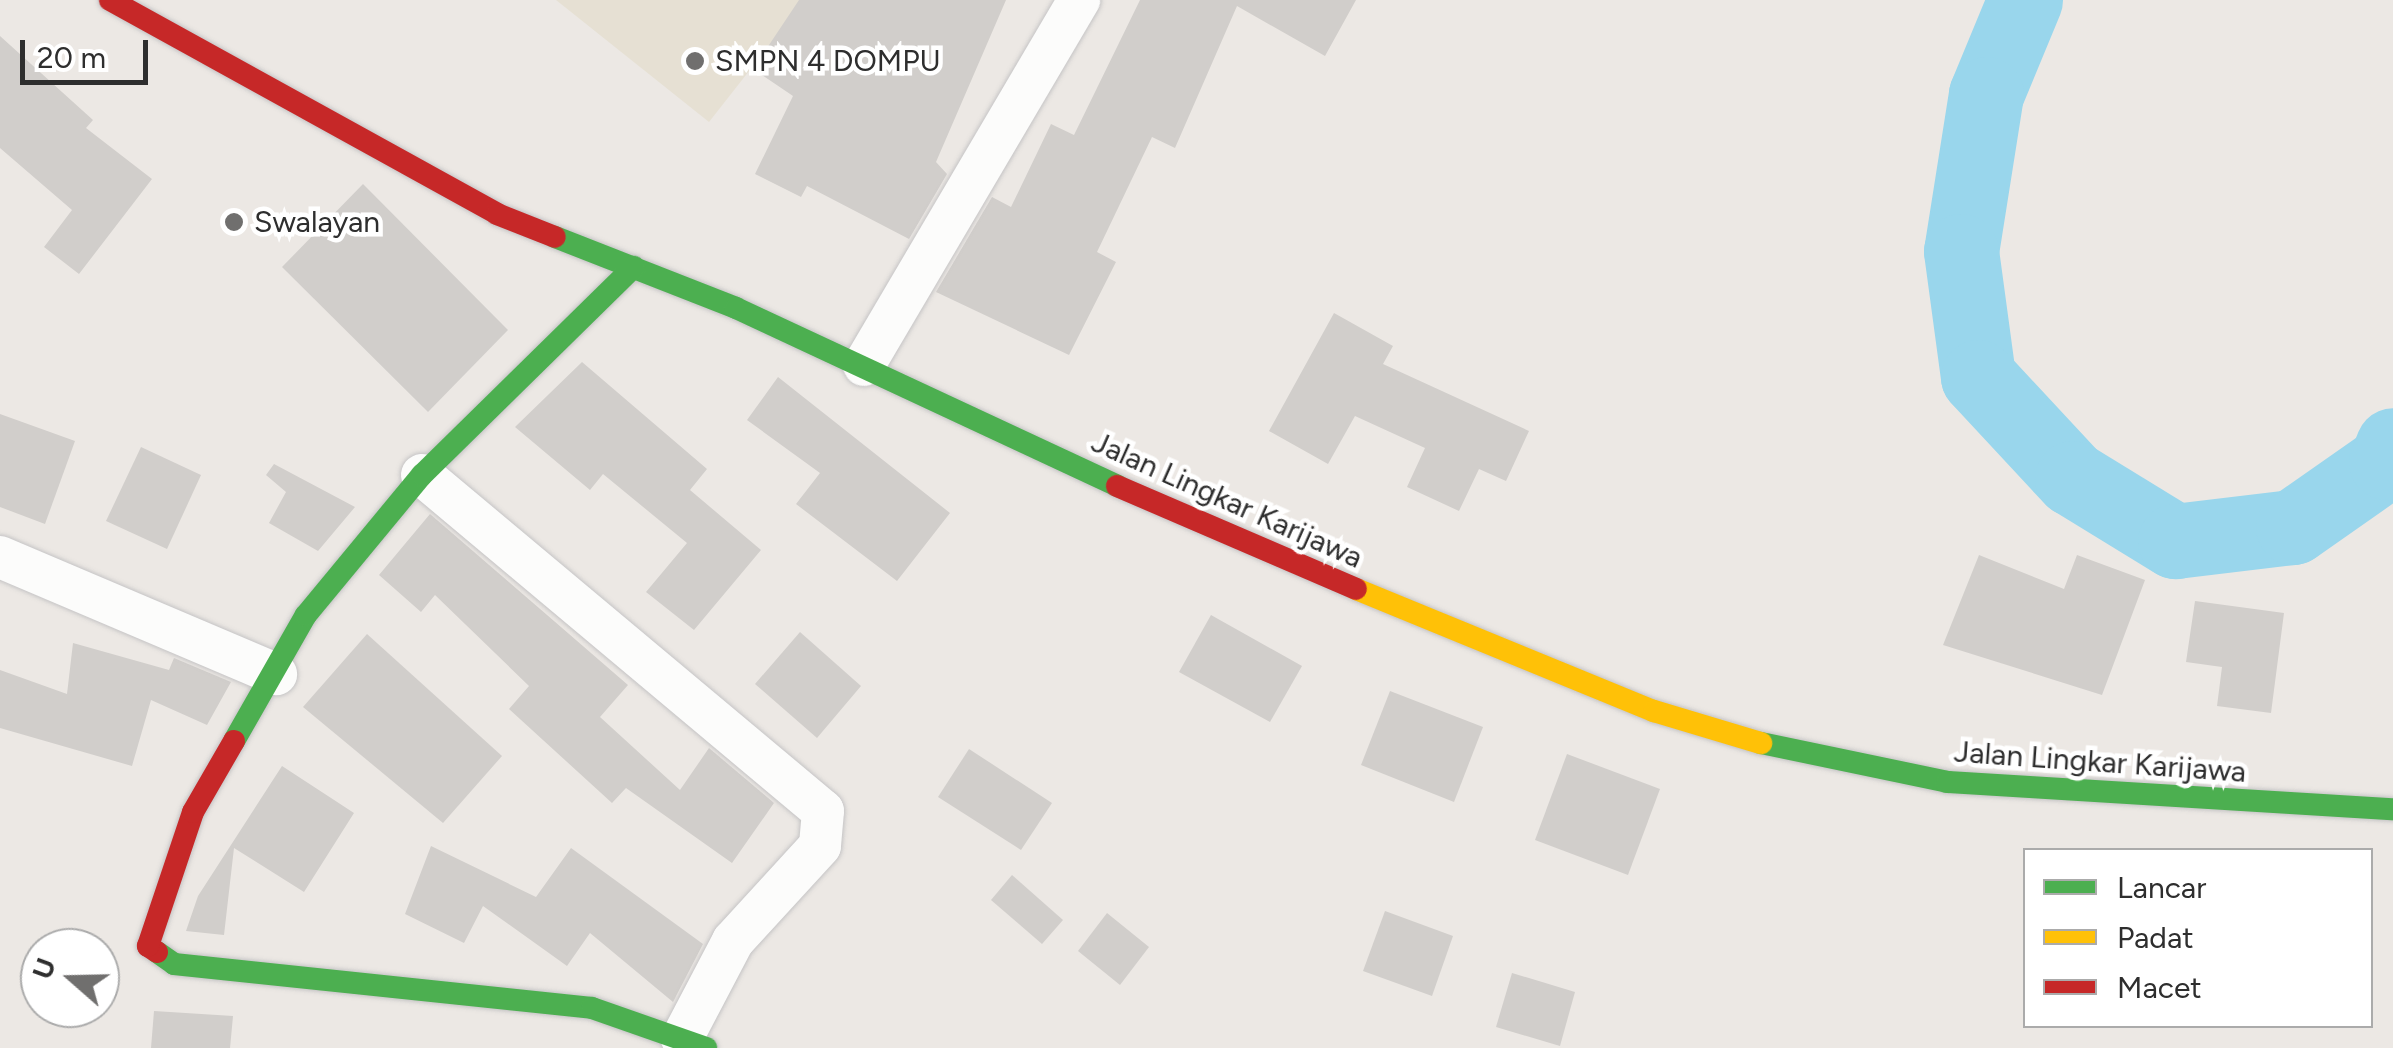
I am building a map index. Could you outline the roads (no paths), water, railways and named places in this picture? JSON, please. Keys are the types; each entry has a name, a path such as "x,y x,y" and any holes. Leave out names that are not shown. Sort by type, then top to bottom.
{"main road":[{"name":"Jalan Lingkar Karijawa","path":"110,0 497,214 634,267 864,365 1215,532 1654,712 1800,755 2050,795 2393,809"},
{"path":"634,267 422,475 306,615 175,850 148,930 156,958 515,994 694,1043"}],"street":[{"path":"864,365 1079,0"},
{"path":"422,475 823,811 820,846 733,941 694,1043"},
{"path":"0,557 276,674"}],"waterway":[{"path":"2025,0 1986,94 1961,251 1978,377 2072,478 2175,541 2293,527 2386,462 2393,445"}],"place":[{"name":"SMPN 4 DOMPU","path":"695,61"},
{"name":"Swalayan","path":"234,222"}]}
